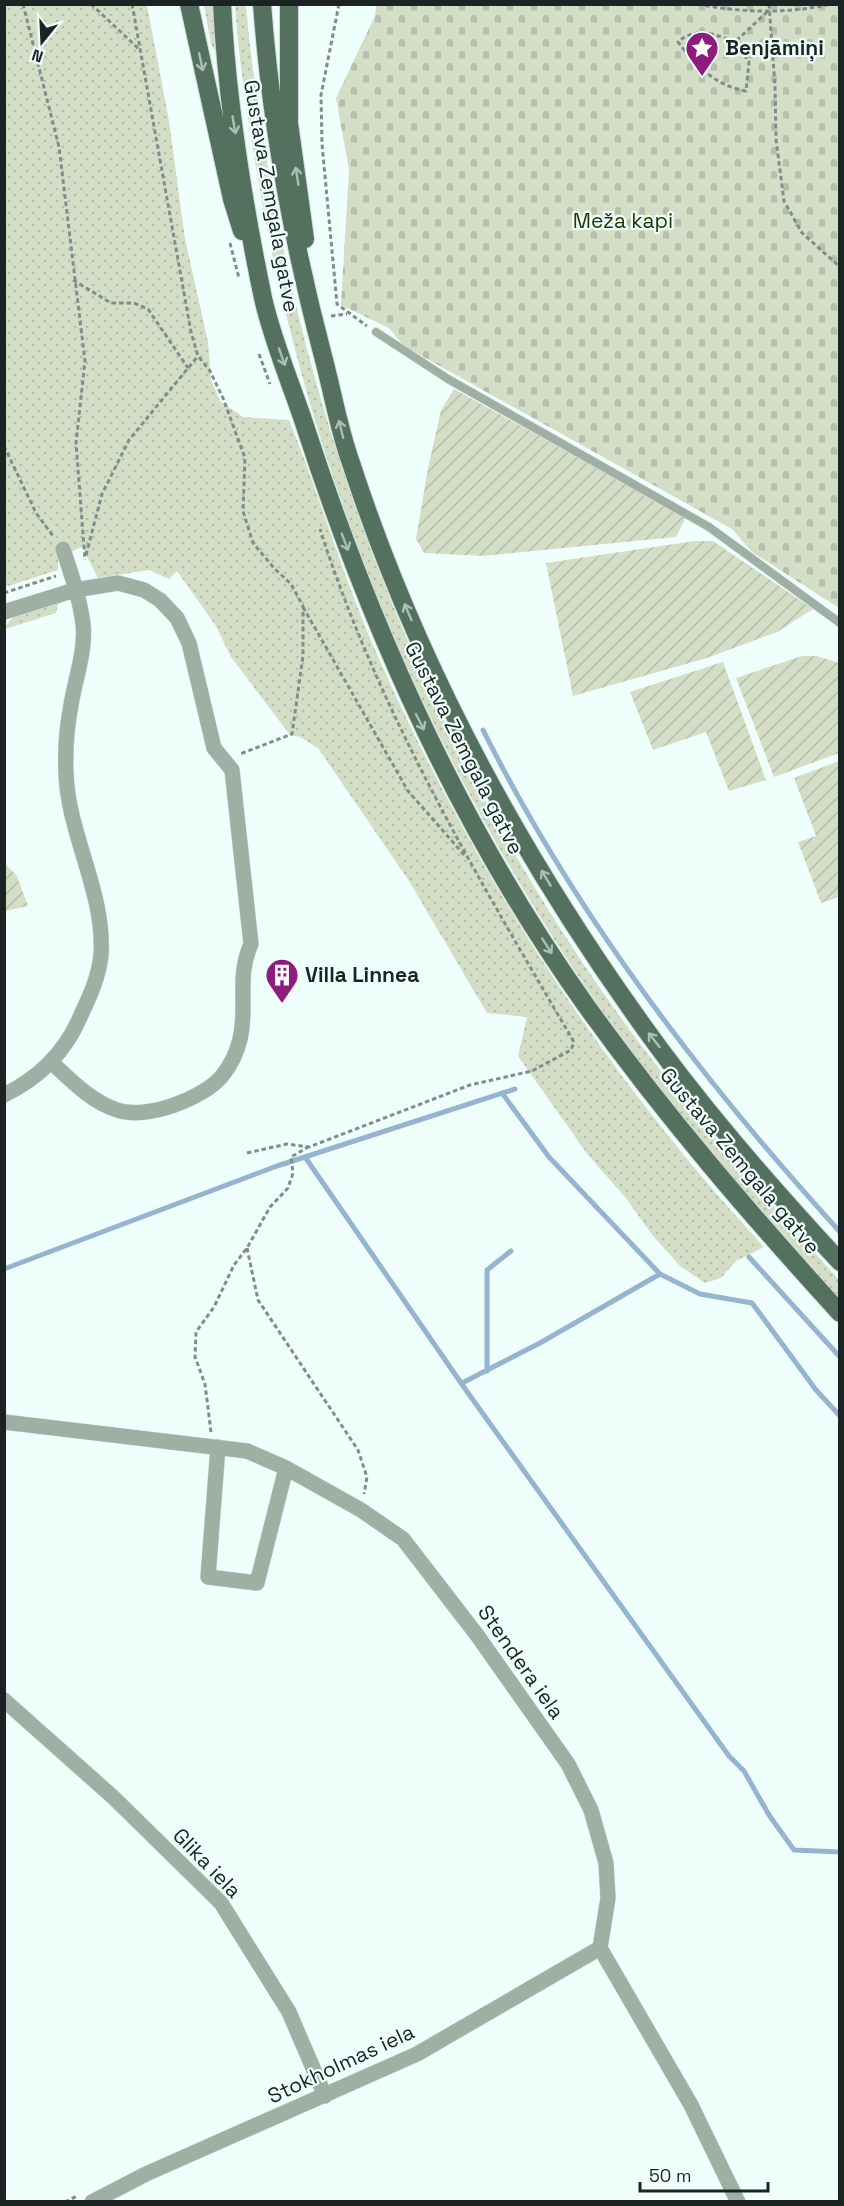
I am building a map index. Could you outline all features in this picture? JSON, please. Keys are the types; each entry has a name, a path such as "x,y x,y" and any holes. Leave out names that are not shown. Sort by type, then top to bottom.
{"main road":[{"path":"189,4 232,199 264,302"},
{"name":"Gustava Zemgala gatve","path":"222,4 226,77 264,302 329,500 413,707 502,875 583,1002 687,1141 840,1312"},
{"name":"Gustava Zemgala gatve","path":"262,4 267,68 280,164 313,318 350,461 378,538 442,690 507,815 580,934 637,1018 722,1128 840,1262"},
{"path":"289,4 289,123 302,210 313,318"}],"street":[{"path":"4,1095 24,1085 51,1062 66,1045 77,1026 97,978 101,954 99,918 93,889 74,830 66,772 71,706 80,662 83,625 63,549"},
{"path":"4,612 75,590 118,583 144,590 160,600 177,618 189,643 214,748 232,770 236,797 250,944 243,961 241,1036 235,1056 222,1076 200,1094 148,1113 120,1111 95,1101 51,1062"},
{"name":"Stendera iela","path":"4,1422 247,1450 286,1468 362,1510 403,1539 431,1573 568,1764 591,1810 606,1863 608,1898 600,1948"},
{"path":"218,1447 208,1577 257,1583 286,1468"},
{"name":"Glika iela","path":"4,1700 114,1798 221,1903 289,2012 325,2097"},
{"path":"600,1948 691,2105 738,2202"},
{"name":"Stokholmas iela","path":"92,2202 146,2174 325,2097 417,2054 600,1948"}],"lane":[{"path":"376,332 447,379 709,527 840,623"}],"path":[{"path":"23,4 59,147 73,280 85,361 76,443 85,560 102,494 129,440 198,356"},
{"path":"91,4 140,50"},
{"path":"132,4 191,332 198,356 210,370 219,389 244,458 243,511 253,543 291,584 408,791 471,863"},
{"path":"339,4 321,95 322,144 337,304 376,332"},
{"path":"698,4 721,9 768,10 831,4"},
{"path":"769,4 776,139 784,201 802,233 840,267"},
{"path":"735,42 768,10"},
{"path":"701,32 735,42 749,62 746,91 728,88 711,77 678,42 687,34 701,32"},
{"path":"230,241 241,285"},
{"path":"73,280 111,303 134,303 148,309 188,368"},
{"path":"258,348 272,388"},
{"path":"4,446 36,513 63,549"},
{"path":"218,1447 211,1437 205,1384 195,1357 196,1332 214,1307 234,1265 247,1248 270,1208 288,1188 293,1173 291,1157 309,1147 470,1085 532,1071 571,1050 574,1042 471,863 393,712 338,583 320,527"},
{"path":"4,593 70,571"},
{"path":"225,759 292,734 303,656 303,606"},
{"path":"247,1153 287,1144 309,1147"},
{"path":"247,1248 258,1300 358,1450 367,1477 362,1510"}],"green space":[{"path":"4,5 147,5 169,121 185,239 208,342 211,380 220,401 243,417 289,420 366,630 417,739 457,817 501,894 597,1042 705,1181 764,1247 736,1261 721,1278 705,1283 680,1266 588,1155 518,1056 527,1017 487,1013 409,881 318,748 300,737 290,735 231,657 216,626 177,571 169,579 149,570 98,578 82,547 58,557 58,570 5,587"},
{"path":"204,5 213,5 217,54 211,44"},
{"path":"235,5 246,5 252,64 267,162 289,275 317,386 352,496 392,604 439,710 492,813 550,912 614,1008 667,1079 751,1181 839,1280 839,1298 698,1135 599,1007 513,872 461,779 415,684 373,586 336,487 305,386 279,283 258,179 244,92"},
{"name":"Meža kapi","path":"376,5 839,5 839,608 752,552 732,529 404,346 389,328 341,305 349,170 336,98 375,16"},
{"path":"454,389 686,517 676,537 483,556 424,553 416,539 428,468 441,410"},
{"path":"695,541 713,541 813,609 777,632 707,658 573,696 546,563"},
{"path":"58,603 56,613 5,629 14,617"},
{"path":"802,656 817,656 839,663 839,753 774,777 736,678"},
{"path":"723,662 766,780 729,791 706,732 653,750 630,692"},
{"path":"839,761 839,897 821,903 798,842 816,836 794,778"},
{"path":"5,863 17,876 28,906 5,911"}],"waterway":[{"path":"483,730 558,865 644,993 739,1115 840,1232"},
{"path":"4,1269 277,1166 515,1089"},
{"path":"502,1093 549,1157 660,1274 700,1294 752,1303 816,1390 840,1416"},
{"path":"305,1157 468,1393 729,1756 744,1771 769,1815 794,1850 840,1852"},
{"path":"487,1371 487,1270 511,1251"},
{"path":"749,1257 840,1357"},
{"path":"462,1383 540,1343 660,1274"}],"place":[{"name":"Benjāmiņi","path":"702,77"},
{"name":"Villa Linnea","path":"282,1004"}]}
